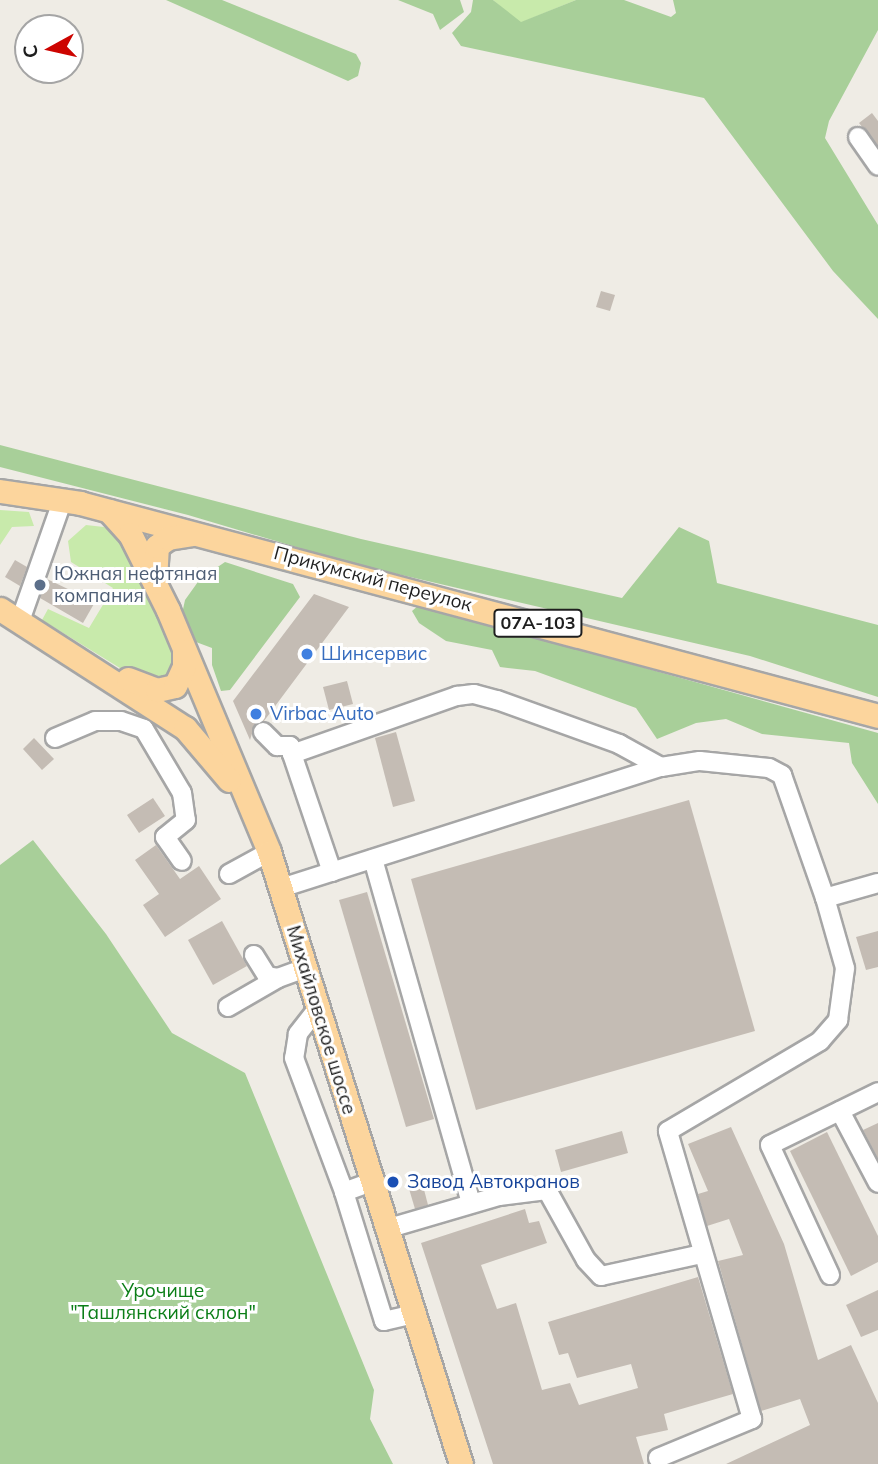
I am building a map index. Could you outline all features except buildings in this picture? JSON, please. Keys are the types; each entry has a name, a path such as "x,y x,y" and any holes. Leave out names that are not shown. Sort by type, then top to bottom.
{"main road":[{"name":"07А-103","path":"0,491 63,499 109,512"},
{"name":"Прикумский переулок","path":"109,512 878,716"},
{"name":"Михайловское шоссе","path":"109,512 130,534 155,585 269,852 461,1464"},
{"path":"155,585 157,546 168,538 196,533"},
{"path":"0,609 185,728 221,768 257,823"},
{"path":"83,660 143,686 166,690 181,679 184,650"}],"street":[{"path":"858,137 878,166"},
{"path":"20,621 63,499"},
{"path":"292,754 474,694 619,744 661,767"},
{"path":"55,738 95,721 121,721 144,729 182,793 186,820 165,837 182,861"},
{"path":"263,732 277,746 290,746 332,872"},
{"path":"281,888 661,767 700,761 747,764 782,775 825,898 845,968 838,1020 820,1041 668,1131 751,1419 658,1458"},
{"path":"229,874 269,852"},
{"path":"373,859 471,1203"},
{"path":"825,898 878,883"},
{"path":"254,955 267,976 278,978"},
{"path":"228,1007 278,978 306,968"},
{"path":"318,1009 298,1034 294,1058 344,1192 384,1321 414,1314"},
{"path":"831,1275 770,1145 878,1092"},
{"path":"840,1111 877,1180"},
{"path":"344,1192 371,1182"},
{"path":"386,1229 471,1203 547,1191 586,1260 601,1276 702,1254"}],"green space":[{"path":"166,0 222,0 356,54 361,63 358,76 348,81"},
{"path":"398,0 460,0 464,12 440,30 433,14"},
{"path":"473,0 493,0 521,22 576,0 624,0 671,17 676,13 673,0 878,0 878,30 829,121 825,138 878,225 878,319 833,271 704,98 461,46 452,33 471,12"},
{"path":"493,0 576,0 520,23"},
{"path":"0,445 361,539 622,598 679,527 709,541 717,583 878,625 878,697 750,656 350,563 188,515 0,467"},
{"path":"0,510 29,512 34,526 12,527 0,545"},
{"path":"86,525 104,527 122,538 175,648 175,669 161,681 141,681 42,620 48,609 89,628 113,588 71,562 68,541"},
{"path":"225,562 293,584 300,597 230,690 221,691 212,665 212,648 196,642 182,614 185,600 200,579"},
{"path":"419,605 878,733 878,804 852,763 849,743 762,734 726,719 696,723 657,739 636,708 535,671 500,667 492,650 446,641 419,623 412,611"},
{"name":"Урочище \"Ташлянский склон\"","path":"33,840 106,934 172,1033 245,1073 374,1390 370,1419 393,1464 0,1464 0,865"}],"place":[{"name":"Южная нефтяная компания","path":"40,585"},
{"name":"Шинсервис","path":"307,654"},
{"name":"Virbac Auto","path":"256,714"},
{"name":"Завод Автокранов","path":"393,1182"}]}
